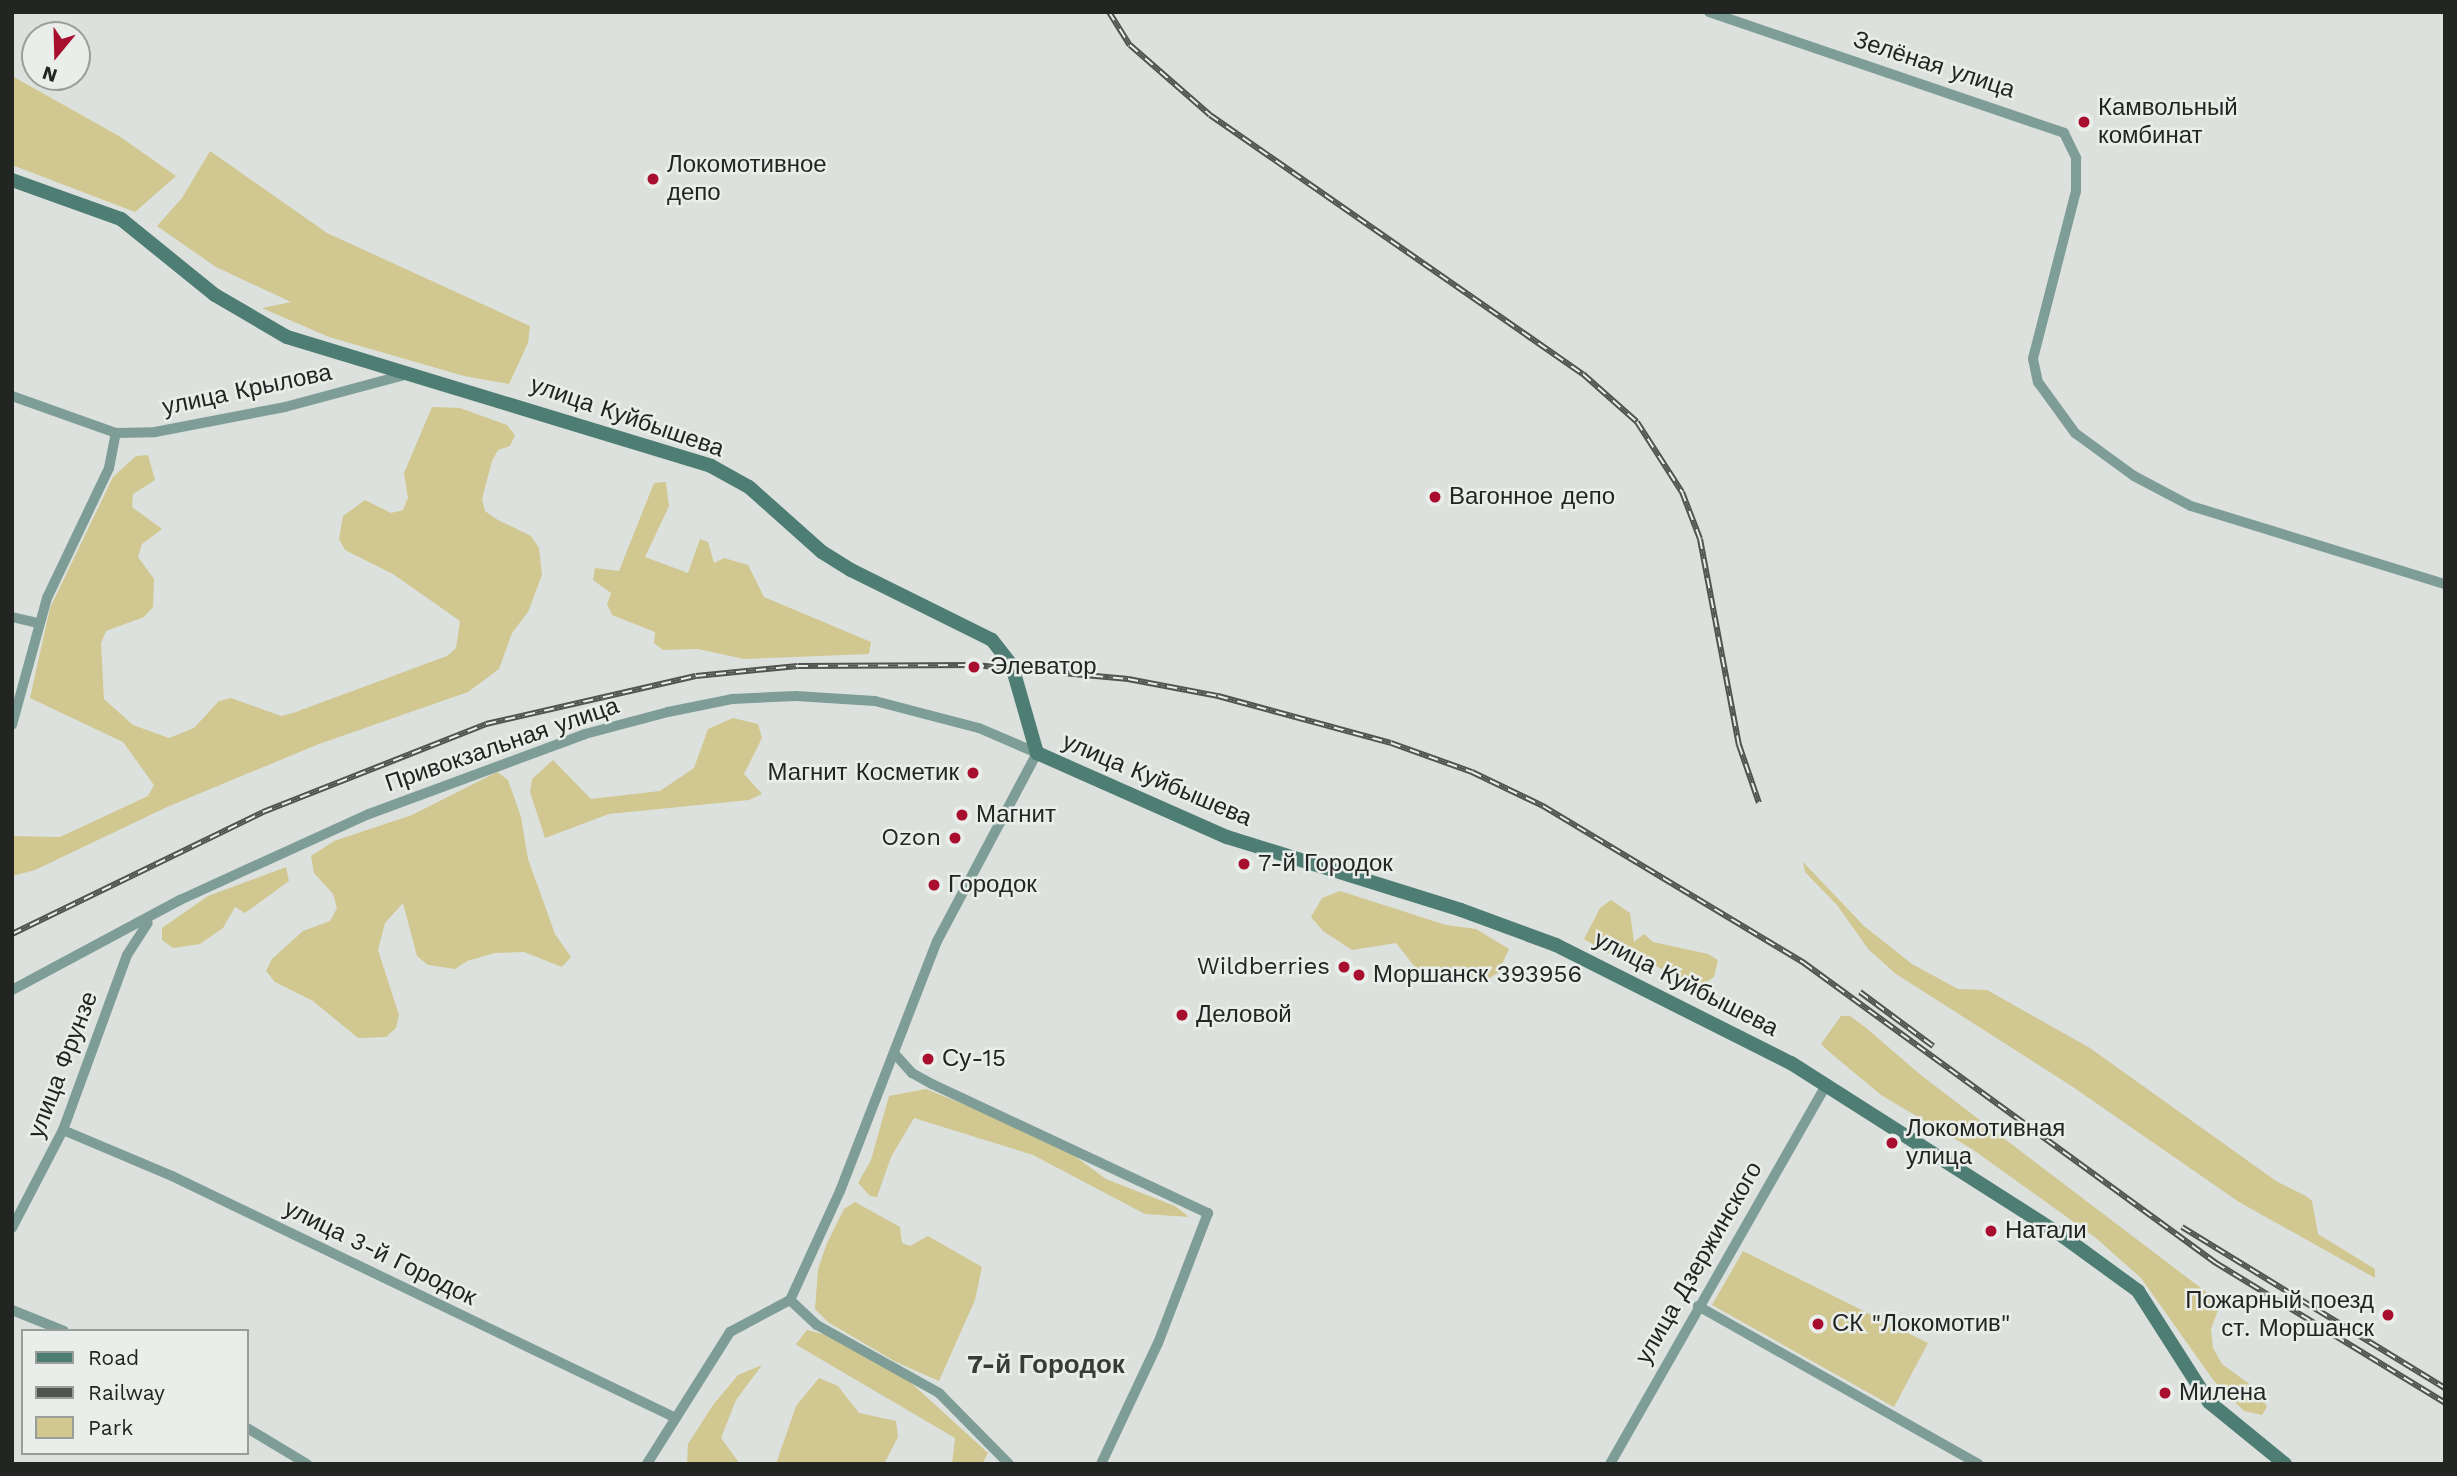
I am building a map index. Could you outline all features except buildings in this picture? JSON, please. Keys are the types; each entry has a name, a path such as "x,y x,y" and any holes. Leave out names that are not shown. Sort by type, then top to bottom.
{"street":[{"name":"Зелёная улица","path":"1709,12 2064,134 2076,158 2076,191 2034,359 2038,382 2075,433 2134,476 2191,506 2445,583"},
{"name":"улица Куйбышева","path":"12,180 121,219 215,295 277,332 653,445 710,466 749,487 822,552 992,640 1012,666 1037,753 1227,837 1461,909 1556,945 1827,1084 2064,1237 2138,1291 2209,1402 2285,1464"},
{"name":"улица Крылова","path":"12,396 116,433 155,432 272,410 412,373"},
{"path":"12,725 39,623 63,559 109,468 116,433"},
{"path":"12,617 39,623"},
{"name":"Привокзальная улица","path":"12,990 136,931 153,917 369,814 585,734 732,699 796,696 875,701 979,728 1037,753"},
{"path":"647,1464 730,1332 790,1300 840,1191 942,928 1037,753"},
{"name":"улица Фрунзе","path":"12,1228 63,1130 136,931"},
{"path":"894,1053 912,1073 932,1084 1208,1213 1162,1332 1101,1464"},
{"name":"улица Дзержинского","path":"1610,1464 1827,1084"},
{"name":"улица 3-й Городок","path":"63,1130 172,1176 676,1418"},
{"path":"790,1300 817,1325 939,1393 1009,1464"},
{"path":"1698,1306 1978,1464"},
{"path":"12,1310 59,1329"},
{"path":"248,1429 307,1464"}],"green space":[{"path":"12,76 21,81 21,91 39,91 119,136 176,176 135,212 12,165"},
{"path":"210,151 327,233 530,326 528,343 509,384 464,376 329,337 262,308 291,302 216,267 157,226 182,198"},
{"path":"432,407 460,408 507,425 515,435 510,446 498,450 492,461 482,499 485,511 531,536 539,548 542,575 528,612 512,633 499,669 468,692 319,744 167,807 35,870 12,876 12,836 60,837 148,796 154,785 123,742 30,698 50,608 113,477 136,456 148,455 155,480 133,494 132,507 162,529 142,544 138,557 154,579 153,607 144,617 106,631 101,643 104,699 133,725 169,738 194,728 219,701 231,698 281,716 447,656 456,648 460,621 393,574 345,550 339,539 343,516 365,500 391,513 403,510 408,498 404,473"},
{"path":"666,482 669,506 645,557 688,573 700,539 708,542 714,563 724,558 748,565 764,597 871,642 869,654 744,659 698,649 663,650 654,643 655,632 612,615 607,604 611,593 593,580 595,568 619,571 654,483"},
{"path":"733,718 758,724 762,738 744,774 762,794 749,800 609,814 545,838 530,792 532,779 553,760 591,799 660,791 694,768 708,729"},
{"path":"497,772 508,780 521,817 528,859 555,934 571,957 562,967 524,952 495,953 467,961 455,969 428,965 417,956 403,903 385,923 378,950 399,1015 396,1028 386,1037 358,1038 313,1001 275,982 266,971 272,959 303,931 330,921 337,908 333,894 314,873 311,856 334,841 412,815"},
{"path":"1803,862 1864,926 1912,964 1958,989 1987,990 2090,1048 2276,1181 2306,1196 2312,1201 2318,1234 2375,1269 2375,1278 2239,1202 2070,1085 1896,974 1869,950 1837,905 1805,872"},
{"path":"286,867 289,881 245,913 235,907 223,928 200,944 173,948 162,940 162,928 208,896"},
{"path":"1340,891 1446,925 1476,929 1509,949 1498,973 1482,982 1419,972 1396,943 1352,950 1323,931 1311,917 1322,898"},
{"path":"1611,900 1630,913 1634,942 1644,934 1653,942 1708,954 1718,960 1714,977 1703,984 1690,984 1656,966 1618,959 1584,939 1600,908"},
{"path":"1841,1016 1850,1016 1865,1027 1922,1076 2214,1298 2220,1305 2211,1329 2213,1348 2222,1364 2259,1391 2267,1407 2262,1415 2244,1411 2214,1381 2141,1278 2096,1238 1972,1149 1881,1095 1827,1050 1821,1044"},
{"path":"926,1089 990,1115 1076,1157 1106,1179 1175,1206 1189,1217 1145,1214 1033,1155 914,1118 891,1157 877,1197 870,1196 858,1183 871,1160 889,1096"},
{"path":"855,1202 900,1227 902,1243 910,1246 928,1236 982,1267 975,1300 939,1381 894,1361 828,1322 815,1309 818,1269 827,1243 844,1209"},
{"name":"СК \"Локомотив\"","path":"1743,1251 1928,1343 1894,1407 1712,1305"},
{"path":"807,1330 823,1334 908,1380 988,1453 982,1464 952,1464 955,1438 800,1347 796,1344"},
{"path":"762,1365 736,1400 721,1438 740,1464 687,1464 688,1444 713,1405 738,1375"},
{"path":"819,1378 838,1386 859,1413 896,1421 898,1437 884,1464 776,1464 796,1406"}],"railway":[{"path":"1109,12 1130,45 1210,115 1583,374 1637,422 1682,492 1700,539 1739,745 1759,803"},
{"path":"12,934 263,812 486,724 696,676 798,666 974,665 1128,679 1218,696 1391,743 1472,772 1543,806 1804,963 2216,1263 2445,1403"},
{"path":"1860,992 1933,1046"},
{"path":"2182,1227 2445,1388"}],"place":[{"name":"Камвольный комбинат","path":"2084,122"},
{"name":"Локомотивное депо","path":"653,179"},
{"name":"Вагонное депо","path":"1435,497"},
{"name":"Элеватор","path":"974,667"},
{"name":"Магнит Косметик","path":"973,773"},
{"name":"Магнит","path":"962,815"},
{"name":"Ozon","path":"955,838"},
{"name":"7-й Городок","path":"1244,864"},
{"name":"Городок","path":"934,885"},
{"name":"Wildberries","path":"1344,967"},
{"name":"Моршанск 393956","path":"1359,975"},
{"name":"Деловой","path":"1182,1015"},
{"name":"Су-15","path":"928,1059"},
{"name":"Локомотивная улица","path":"1892,1143"},
{"name":"Натали","path":"1991,1231"},
{"name":"Пожарный поезд ст. Моршанск","path":"2388,1315"},
{"name":"СК \"Локомотив\"","path":"1818,1324"},
{"name":"Милена","path":"2165,1393"}],"district":[{"name":"7-й Городок","path":"1046,1365"}]}
